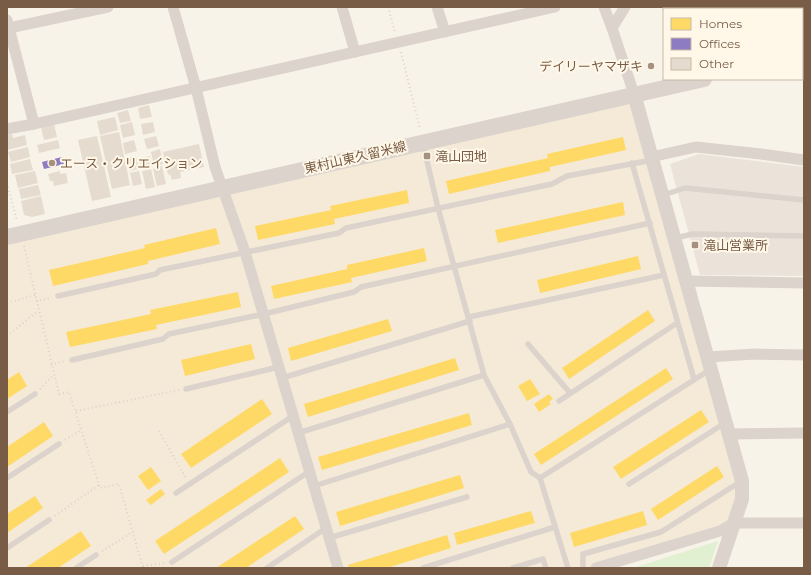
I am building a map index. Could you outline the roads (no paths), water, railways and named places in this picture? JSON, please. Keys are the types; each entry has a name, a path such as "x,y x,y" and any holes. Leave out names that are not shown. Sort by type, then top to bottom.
{"main road":[{"name":"東村山東久留米線","path":"14,235 699,80"}],"street":[{"path":"34,124 8,24 108,7"},
{"path":"173,7 196,88 215,167 246,252 338,568"},
{"path":"342,7 355,52"},
{"path":"437,7 445,32"},
{"path":"7,129 555,7"},
{"path":"604,7 634,94 661,196 742,481 742,499 719,568"},
{"path":"612,28 626,7"},
{"path":"651,158 696,147 804,160"},
{"path":"686,281 804,283"},
{"path":"709,363 756,354 804,355"},
{"path":"728,428 804,433"},
{"path":"596,568 720,531 734,524 804,523"}],"lane":[{"path":"423,142 438,208 484,375 510,424 531,472 540,478 568,568"},
{"path":"58,296 156,274 160,270 339,232 346,228 552,184 567,176 632,164 651,158"},
{"path":"632,164 694,379"},
{"path":"661,196 685,188 804,200"},
{"path":"72,360 163,339 169,334 264,314 354,292 361,287 650,223"},
{"path":"674,238 693,234 804,236"},
{"path":"282,378 469,319 664,275"},
{"path":"559,401 677,323"},
{"path":"528,344 570,393"},
{"path":"540,478 694,379 709,363"},
{"path":"186,389 279,366"},
{"path":"298,433 484,375"},
{"path":"7,412 35,394"},
{"path":"176,493 294,416"},
{"path":"314,486 510,424"},
{"path":"629,484 728,428"},
{"path":"7,478 59,444"},
{"path":"172,562 310,471"},
{"path":"583,568 583,554 661,532 742,481"},
{"path":"267,568 328,533 467,497"},
{"path":"7,548 49,520"},
{"path":"423,568 555,527"},
{"path":"76,568 96,555"},
{"path":"513,568 543,559 546,568"}],"place":[{"name":"デイリーヤマザキ","path":"651,66"},
{"name":"滝山団地","path":"427,156"},
{"name":"エース・クリエイション","path":"52,163"},
{"name":"滝山営業所","path":"695,245"}]}
